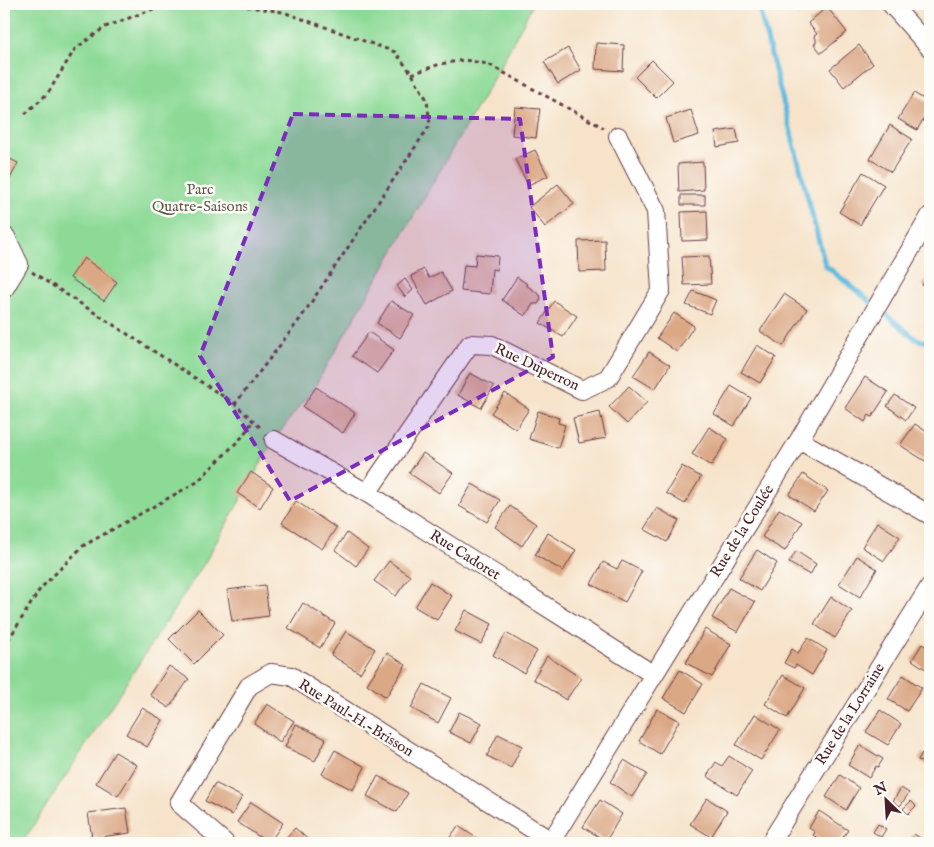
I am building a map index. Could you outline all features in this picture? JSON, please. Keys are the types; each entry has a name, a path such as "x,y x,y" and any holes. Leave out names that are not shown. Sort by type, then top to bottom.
{"street":[{"path":"891,4 930,48"},
{"name":"Rue Duperron","path":"367,494 470,344 492,344 582,390 608,378 661,290 656,211 618,136"},
{"name":"Rue de la Coulée","path":"550,842 799,440 930,216"},
{"path":"4,236 19,264 4,289"},
{"name":"Rue Cadoret","path":"274,440 367,494 654,674"},
{"path":"799,440 930,515"},
{"name":"Rue de la Lorraine","path":"770,843 930,586"},
{"name":"Rue Paul-H.-Brisson","path":"225,843 179,803 249,686 271,673 291,676 550,842"}],"path":[{"path":"25,114 48,93 75,49 105,27 164,5 193,4"},
{"path":"231,4 283,12 395,52 412,74 427,100 430,125 300,319 235,404"},
{"path":"412,74 440,64 464,60 488,64 618,136"},
{"path":"19,264 235,404 274,440"},
{"path":"4,646 40,588 83,546 197,482 242,437 253,421"}],"highlighted area":[{"path":"293,114 520,119 553,357 290,501 200,356"}],"green space":[{"name":"Parc Quatre-Saisons","path":"4,4 533,4 500,67 316,384 274,440 205,562 22,843 4,843 4,289 19,264 4,236"}],"building":[{"path":"791,4 805,4 797,10"},
{"path":"827,7 847,32 821,53 814,44 816,39 814,36 817,34 808,23"},
{"path":"596,43 624,45 623,71 595,69"},
{"path":"859,45 873,64 844,87 830,69"},
{"path":"568,48 581,70 558,84 544,62"},
{"path":"652,60 673,81 656,98 635,77"},
{"path":"914,93 930,103 930,108 917,130 898,119"},
{"path":"515,107 540,109 536,138 512,135"},
{"path":"691,110 699,135 673,143 666,118"},
{"path":"890,125 912,139 891,172 870,159"},
{"path":"736,129 739,143 717,147 715,132"},
{"path":"535,150 548,176 528,185 515,159"},
{"path":"4,156 18,163 4,191"},
{"path":"703,162 704,190 679,192 678,164"},
{"path":"863,172 884,185 860,225 839,212"},
{"path":"558,184 574,204 545,227 529,207"},
{"path":"681,195 705,195 705,205 681,205"},
{"path":"707,211 708,240 682,241 681,212"},
{"path":"605,240 606,271 579,272 578,241"},
{"path":"476,254 498,256 497,270 492,269 490,294 461,291 464,265 475,266"},
{"path":"709,256 711,284 684,285 682,257"},
{"path":"84,258 117,282 104,301 70,278"},
{"path":"424,269 429,278 441,272 452,291 427,305 411,276"},
{"path":"930,272 930,291 922,285"},
{"path":"517,277 540,295 541,299 538,304 533,304 525,316 502,300"},
{"path":"405,279 413,290 405,297 397,286"},
{"path":"693,291 716,300 710,314 686,305"},
{"path":"784,294 807,309 783,346 760,331"},
{"path":"391,301 414,315 400,338 377,323"},
{"path":"554,301 577,316 563,337 540,323"},
{"path":"674,313 694,326 677,352 657,338"},
{"path":"369,332 394,350 377,373 352,356"},
{"path":"757,345 776,357 760,383 741,372"},
{"path":"649,352 670,365 655,389 633,376"},
{"path":"470,373 494,386 481,408 458,395"},
{"path":"865,377 888,392 872,417 869,415 865,422 845,408"},
{"path":"629,386 647,402 627,424 609,407"},
{"path":"731,386 751,398 734,426 714,414"},
{"path":"316,387 355,413 343,433 303,407"},
{"path":"505,393 529,409 516,429 491,413"},
{"path":"895,395 914,408 906,420 887,406"},
{"path":"538,411 559,418 558,423 565,425 558,448 529,439"},
{"path":"600,412 606,438 579,443 573,418"},
{"path":"915,424 930,434 930,453 925,461 900,445"},
{"path":"709,427 728,439 711,466 692,454"},
{"path":"423,453 453,473 439,493 409,473"},
{"path":"682,466 701,477 685,504 666,493"},
{"path":"251,472 273,487 260,508 237,493"},
{"path":"803,474 828,491 814,511 789,495"},
{"path":"472,484 500,500 487,522 459,506"},
{"path":"296,501 336,528 322,549 282,523"},
{"path":"510,506 536,524 522,546 495,527"},
{"path":"657,508 679,520 667,542 644,529"},
{"path":"779,509 802,522 785,551 762,537"},
{"path":"877,522 900,537 884,561 862,547"},
{"path":"347,533 368,549 356,566 335,550"},
{"path":"548,533 576,550 563,571 535,555"},
{"path":"757,550 777,563 760,591 739,578"},
{"path":"796,551 816,564 810,575 789,563"},
{"path":"857,556 877,569 860,597 839,584"},
{"path":"389,561 410,576 396,596 374,581"},
{"path":"622,561 642,571 625,602 591,584 603,562 617,569"},
{"path":"430,582 452,596 437,620 415,607"},
{"path":"265,585 269,616 232,621 227,590"},
{"path":"729,588 755,602 738,632 712,618"},
{"path":"831,597 852,611 835,638 814,624"},
{"path":"303,603 335,623 320,648 288,628"},
{"path":"198,610 223,635 194,664 169,639"},
{"path":"466,610 492,624 481,644 455,631"},
{"path":"705,629 731,644 712,677 686,663"},
{"path":"346,631 375,649 360,673 331,655"},
{"path":"506,633 537,651 524,673 493,655"},
{"path":"808,638 827,650 812,675 796,665 794,668 784,663 792,649 798,653"},
{"path":"922,644 930,649 930,672 912,660"},
{"path":"387,653 406,665 386,697 367,684"},
{"path":"547,656 581,678 566,700 533,679"},
{"path":"169,666 189,679 169,708 150,695"},
{"path":"680,670 703,684 686,712 663,698"},
{"path":"783,675 805,688 787,718 765,704"},
{"path":"903,675 922,688 907,711 888,699"},
{"path":"424,684 451,698 438,723 411,708"},
{"path":"267,704 294,721 280,742 254,724"},
{"path":"142,708 163,720 147,747 126,734"},
{"path":"657,709 679,721 660,754 639,741"},
{"path":"880,710 901,724 888,745 866,732"},
{"path":"459,712 482,723 471,743 449,732"},
{"path":"755,714 780,730 761,760 736,745"},
{"path":"296,724 326,739 315,761 285,747"},
{"path":"498,734 522,746 511,768 487,756"},
{"path":"860,745 883,759 869,778 848,765"},
{"path":"335,750 365,767 353,790 322,774"},
{"path":"115,752 137,765 118,796 96,783"},
{"path":"922,753 930,757 927,765 918,760"},
{"path":"729,756 752,771 737,795 707,776 716,762 722,766"},
{"path":"624,760 647,774 632,797 610,782"},
{"path":"840,775 859,788 846,810 826,797"},
{"path":"378,776 408,793 397,812 367,796"},
{"path":"215,783 242,797 232,815 205,801"},
{"path":"901,788 909,793 900,806 893,801"},
{"path":"707,798 727,811 711,837 690,824"},
{"path":"600,800 622,814 606,841 583,827"},
{"path":"911,801 916,806 908,814 903,809"},
{"path":"251,802 283,823 269,843 237,822"},
{"path":"126,808 130,833 92,838 88,813"},
{"path":"819,811 848,830 839,843 826,843 813,835 815,832 809,828"},
{"path":"878,824 886,829 881,837 873,832"},
{"path":"458,826 483,842 446,843"},
{"path":"295,828 312,843 281,843"},
{"path":"914,834 928,843 908,843"}],"waterway":[{"path":"758,4 825,265 916,339 930,343"}]}
